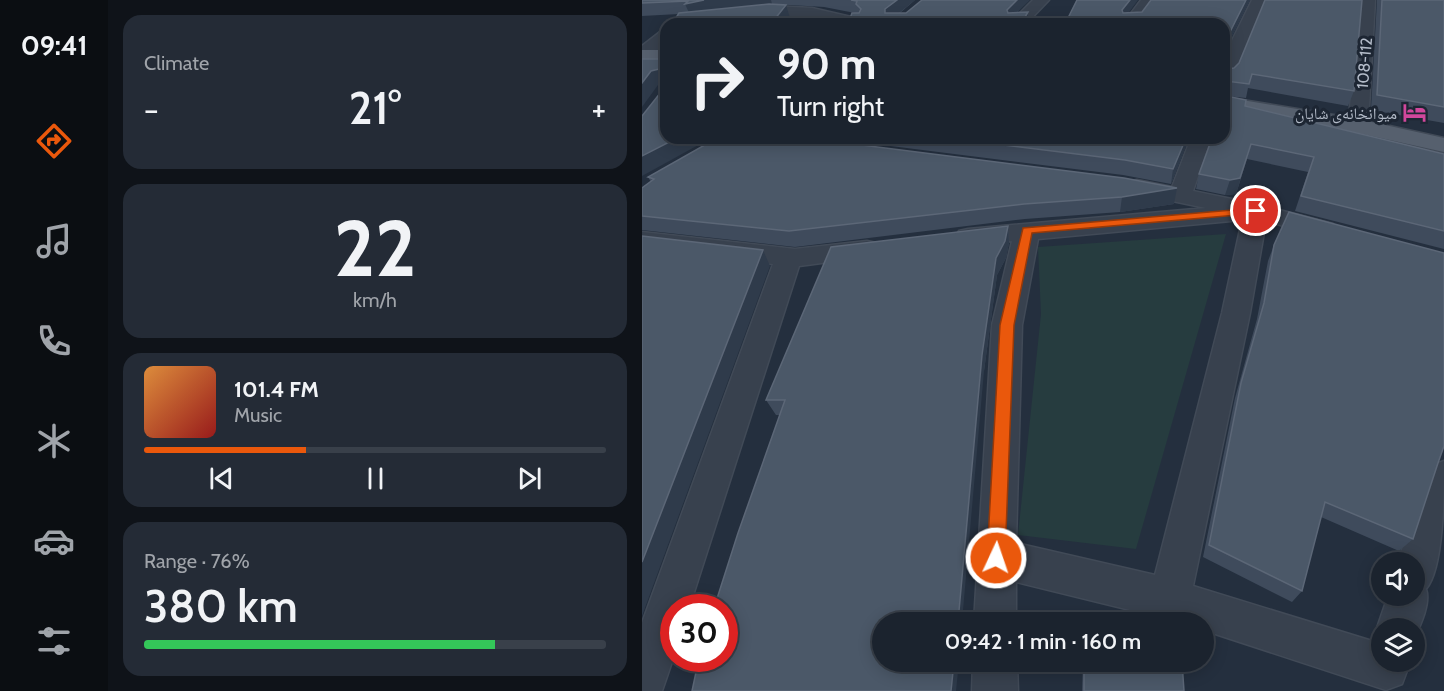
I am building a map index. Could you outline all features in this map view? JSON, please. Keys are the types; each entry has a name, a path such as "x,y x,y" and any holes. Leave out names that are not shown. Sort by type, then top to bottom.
{"main road":[{"path":"642,55 660,56"},
{"path":"642,66 660,65"},
{"path":"1230,104 1358,126 1444,145"},
{"path":"1230,115 1444,156"}],"street":[{"path":"1023,18 1042,0"},
{"path":"1136,18 1149,0"},
{"path":"1230,63 1258,0"},
{"name":"108-112","path":"1358,126 1368,0"},
{"path":"718,18 783,4 849,18"},
{"path":"684,18 693,8"},
{"path":"642,55 660,40"},
{"path":"1180,196 1199,144"},
{"path":"1111,183 1256,211 1345,234"},
{"path":"946,240 1027,230 1256,211"},
{"path":"1170,599 1236,313 1256,211"},
{"path":"995,612 1007,325 1027,230"},
{"path":"642,240 789,257 888,247"},
{"path":"642,684 789,257"},
{"path":"1421,552 1444,477"},
{"path":"996,558 1170,599 1371,657"},
{"path":"995,672 995,691"}],"green space":[{"path":"1226,234 1136,549 1018,535 1041,314 1038,247"}],"building":[{"path":"642,0 704,0 685,4 688,1 642,3"},
{"path":"851,0 897,0 885,9 885,13 906,13 922,0 1017,0 1007,10 1008,13 1028,12 1024,18 850,18 852,13 859,13 861,9 856,4 857,1"},
{"path":"1077,0 1130,0 1122,10 1123,13 1142,12 1151,0 1246,0 1230,32 1230,18 1068,18"},
{"path":"1265,0 1362,0 1354,91 1252,74 1249,84 1230,82 1230,69 1239,63"},
{"path":"1382,0 1444,0 1444,107 1377,95"},
{"path":"769,4 786,5 776,18 676,18 679,13"},
{"path":"642,59 659,59 660,70 651,71 642,83"},
{"path":"660,93 660,144 665,144 642,156 642,116"},
{"path":"1230,97 1246,100 1245,106 1444,154 1444,231 1301,196 1314,157 1251,144 1240,178 1230,180 1199,174 1210,144 1230,144"},
{"path":"706,144 854,144 1124,178 1177,188 1122,197 1024,204 789,231 642,216 642,188 654,179 648,177"},
{"path":"995,144 1183,144 1173,169 1125,160"},
{"path":"1289,212 1444,253 1444,446 1413,539 1325,502 1302,591 1209,545 1241,383 1264,303 1274,245"},
{"path":"1008,226 1005,241 996,258 982,355 959,612 872,612 872,672 953,672 951,691 692,691 696,672 738,672 738,594 718,594 785,400 766,400 831,247"},
{"path":"642,236 763,250 642,562"},
{"path":"1084,672 1183,672 1184,691 1084,691"}],"place":[{"name":"میوانخانەی شایان","path":"1415,113"}],"route":[{"path":"996,558 1007,325 1027,230 1256,211"}]}
